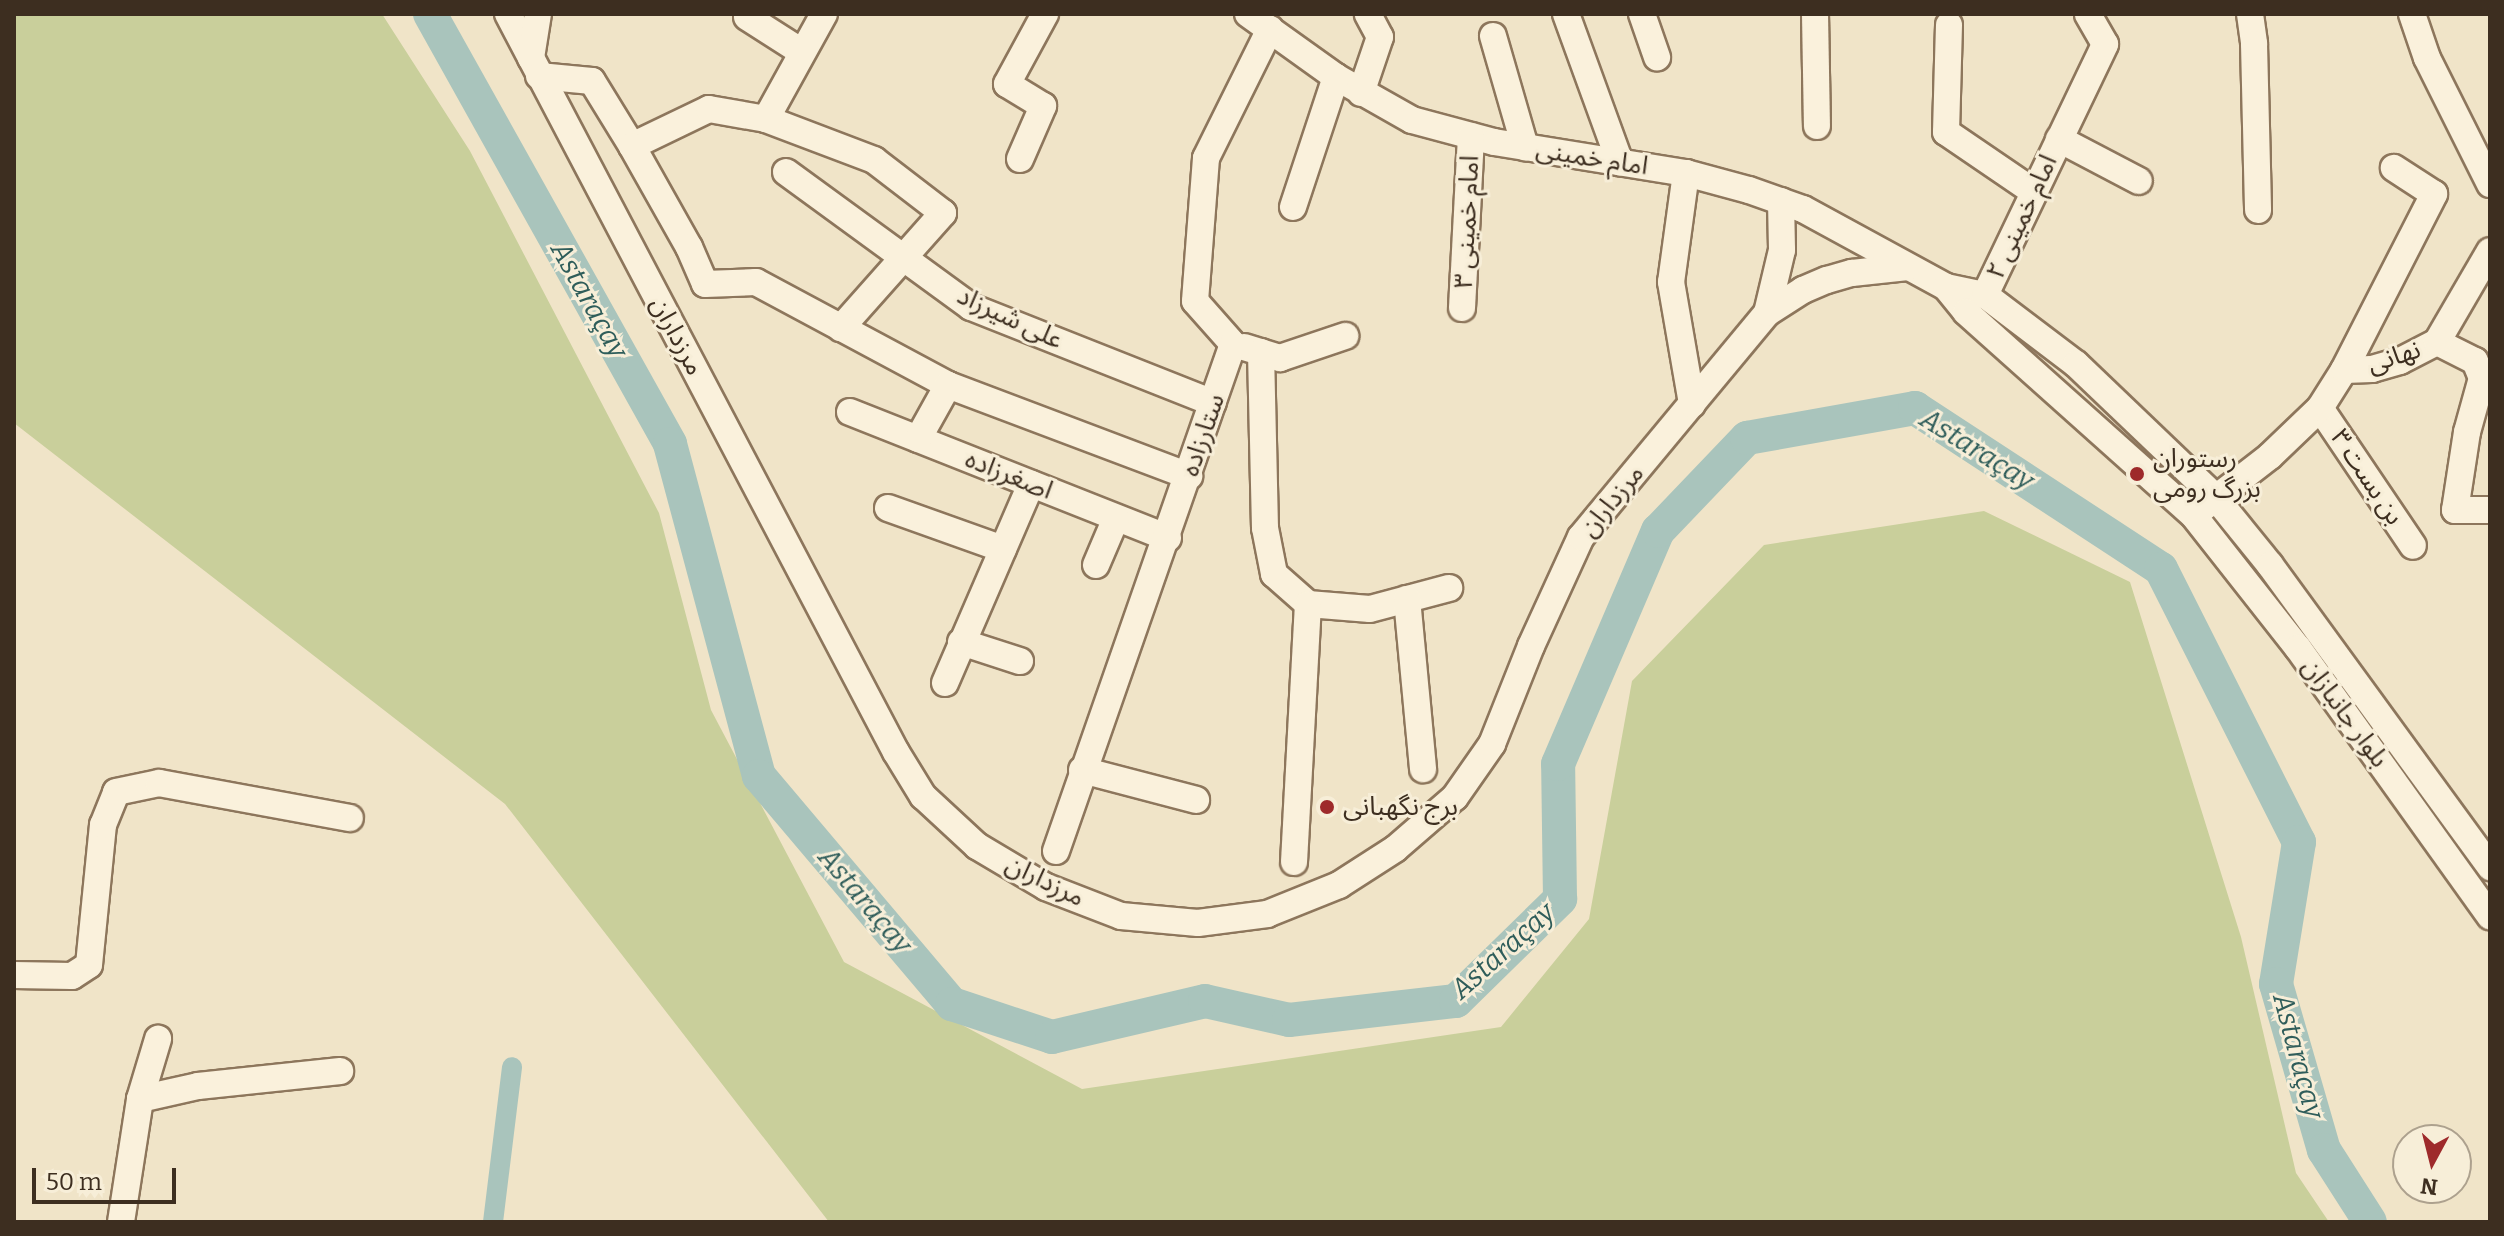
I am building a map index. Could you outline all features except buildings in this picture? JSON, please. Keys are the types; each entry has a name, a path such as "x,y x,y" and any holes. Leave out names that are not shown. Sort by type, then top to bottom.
{"street":[{"name":"مرزداران","path":"508,14 896,752 923,796 988,853 1046,887 1121,916 1198,923 1267,914 1339,885 1395,849 1455,797 1492,744 1531,646 1581,537 1767,313 1803,290 1827,280 1852,273 1908,267"},
{"path":"538,14 535,67 592,81 689,247 705,284 756,282 948,385 1189,476"},
{"path":"766,119 824,14"},
{"path":"1020,159 1043,106 1007,84 1045,14"},
{"name":"امام خمینی","path":"1248,14 1336,77 1412,120 1525,147 1686,173 1781,201 1946,287 1985,295 2076,364 2215,497"},
{"path":"1361,93 1380,37 1368,14"},
{"path":"1566,14 1620,162"},
{"path":"1642,14 1657,57"},
{"path":"1815,14 1817,126"},
{"name":"امام خمینی ۲","path":"1985,295 2105,44 2088,14"},
{"path":"2250,14 2254,44 2258,210"},
{"path":"2412,14 2427,58 2490,184"},
{"path":"747,17 802,52"},
{"path":"1949,25 1946,132 2034,192"},
{"path":"1270,29 1206,158 1195,301 1233,344 1280,358 1345,336"},
{"path":"1493,36 1525,147"},
{"path":"1293,207 1336,77"},
{"path":"632,146 709,109 766,119 874,160 943,213 841,328"},
{"name":"امام خمینی ۳","path":"1462,308 1471,136"},
{"path":"2059,139 2139,181"},
{"path":"2344,370 2434,194 2394,168"},
{"name":"علی شیرزاد","path":"786,172 971,307 1213,403"},
{"path":"1686,173 1671,282 1692,404"},
{"name":"مرزداران","path":"1767,313 1782,250 1781,201"},
{"name":"نهانی","path":"2194,516 2270,456 2320,408 2344,370 2372,369 2400,361 2437,342 2488,259"},
{"name":"امام خمینی","path":"1946,287 1966,312 2194,516"},
{"path":"2437,342 2475,361 2482,378 2467,432 2455,510 2490,510"},
{"name":"ستارزاده","path":"1056,851 1082,770 1168,538 1233,344"},
{"path":"1261,352 1265,528 1274,574 1308,604 1370,609 1449,588"},
{"path":"918,439 948,385"},
{"name":"بن بست ۳","path":"2320,408 2413,546"},
{"name":"اصغرزاده","path":"850,412 1168,538"},
{"path":"945,683 1031,484"},
{"name":"بلوار جانبازان","path":"2215,497 2270,565 2490,867"},
{"path":"888,508 1003,549"},
{"name":"بلوار جانبازان","path":"2194,516 2298,648 2490,916"},
{"path":"1096,565 1116,518"},
{"path":"1407,599 1423,769"},
{"path":"1294,862 1308,604"},
{"path":"961,642 1020,661"},
{"path":"1082,770 1196,800"},
{"path":"14,975 72,976 89,965 103,825 116,792 159,783 350,818"},
{"path":"121,1222 140,1099 158,1039"},
{"path":"140,1099 198,1086 340,1071"}],"green space":[{"path":"14,14 382,14 470,151 659,513 711,710 844,962 1082,1089 1501,1027 1589,919 1632,681 1764,545 1984,511 2130,582 2241,937 2296,1173 2329,1222 829,1222 505,804 14,423"}],"waterway":[{"name":"Astaraçay","path":"430,14 670,444 759,776 952,1004 1052,1037 1205,1001 1289,1020 1456,1001 1560,899 1558,764 1658,531 1747,438 1915,408 2161,569 2299,842 2276,984 2324,1150 2370,1222"},
{"path":"493,1222 512,1067"}],"place":[{"name":"رستوران بزرگ رومی","path":"2137,474"},
{"name":"برج نگهبانی","path":"1327,807"}]}
